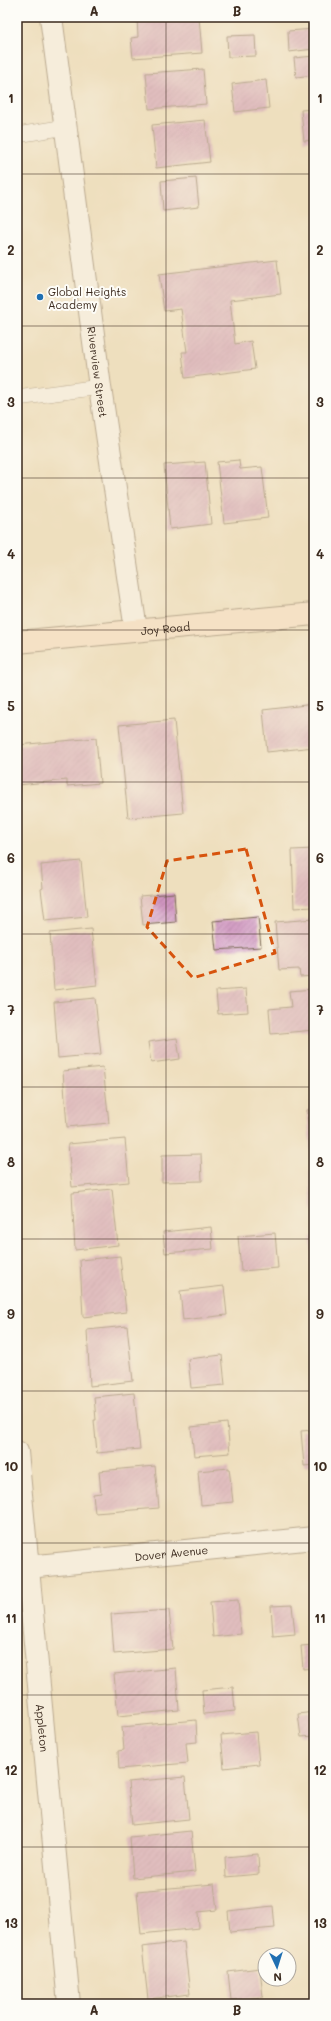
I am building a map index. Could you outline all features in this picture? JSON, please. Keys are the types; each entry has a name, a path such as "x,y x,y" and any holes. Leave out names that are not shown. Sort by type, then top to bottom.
{"main road":[{"name":"Joy Road","path":"17,642 314,614"}],"street":[{"name":"Riverview Street","path":"51,17 100,387 136,630"},
{"name":"Appleton","path":"17,1452 69,2004"},
{"name":"Dover Avenue","path":"28,1567 314,1538"}],"lane":[{"path":"17,134 66,127"},
{"path":"17,398 100,387"}],"highlighted area":[{"path":"246,849 275,953 193,978 147,927 167,861"}],"building":[{"path":"137,17 199,17 202,53 133,58 131,38 138,37"},
{"path":"314,29 314,49 289,52 288,31"},
{"path":"255,35 256,56 228,57 227,36"},
{"path":"314,56 314,75 296,77 294,58"},
{"path":"203,69 206,104 149,109 146,73"},
{"path":"266,80 269,108 235,112 232,84"},
{"path":"314,109 314,140 304,141 301,110"},
{"path":"205,120 210,162 156,168 152,125"},
{"path":"196,178 199,207 163,211 161,181"},
{"path":"277,260 281,294 230,300 235,344 251,341 255,369 185,378 182,352 187,352 181,309 164,311 159,274"},
{"path":"239,460 240,469 262,467 268,518 224,523 217,462"},
{"path":"205,462 211,524 170,529 164,465"},
{"path":"314,704 314,747 267,752 263,710"},
{"path":"174,720 183,813 128,818 119,725"},
{"path":"96,738 100,783 67,786 67,780 17,785 17,745"},
{"path":"314,849 314,907 294,908 292,850"},
{"path":"81,861 87,917 45,921 41,889 43,888 41,865"},
{"path":"174,893 176,922 143,925 140,896"},
{"path":"258,917 261,947 216,950 213,921"},
{"path":"314,919 314,976 300,977 299,969 279,970 275,922"},
{"path":"91,929 97,985 54,990 50,933"},
{"path":"246,989 248,1012 218,1014 216,991"},
{"path":"314,989 314,1030 271,1034 269,1009 291,1007 289,991"},
{"path":"95,998 101,1054 58,1058 54,1002"},
{"path":"177,1038 180,1059 151,1063 148,1042"},
{"path":"103,1067 109,1123 67,1127 63,1071"},
{"path":"314,1109 314,1155 311,1156 307,1110"},
{"path":"125,1139 129,1182 72,1187 68,1144"},
{"path":"201,1154 202,1181 162,1182 162,1155"},
{"path":"309,1172 314,1172 314,1210 312,1210"},
{"path":"112,1189 118,1245 75,1250 72,1193"},
{"path":"211,1227 213,1249 165,1253 163,1232"},
{"path":"275,1233 278,1268 241,1271 238,1236"},
{"path":"314,1236 314,1263 313,1263 310,1237"},
{"path":"120,1256 126,1312 83,1317 80,1260"},
{"path":"224,1286 227,1315 183,1320 180,1291"},
{"path":"127,1326 133,1381 90,1386 87,1330"},
{"path":"222,1355 225,1385 191,1388 188,1359"},
{"path":"134,1393 140,1449 97,1453 94,1420 96,1420 94,1397"},
{"path":"227,1423 230,1453 194,1456 191,1427"},
{"path":"314,1430 314,1465 304,1466 301,1431"},
{"path":"155,1466 159,1508 95,1513 93,1494 101,1493 99,1471"},
{"path":"229,1468 233,1502 201,1505 198,1471"},
{"path":"238,1600 241,1634 213,1637 210,1602"},
{"path":"292,1605 295,1634 273,1636 271,1606"},
{"path":"169,1610 173,1649 114,1654 111,1614"},
{"path":"314,1645 314,1668 303,1669 301,1646"},
{"path":"176,1668 179,1710 118,1716 114,1674"},
{"path":"233,1687 235,1711 204,1714 202,1690"},
{"path":"314,1712 314,1736 301,1737 298,1714"},
{"path":"196,1720 197,1742 186,1743 188,1763 119,1769 118,1751 124,1750 122,1727"},
{"path":"256,1732 259,1764 224,1768 221,1735"},
{"path":"185,1777 189,1819 132,1825 128,1782"},
{"path":"191,1831 195,1872 133,1878 130,1837"},
{"path":"258,1854 259,1874 226,1877 225,1857"},
{"path":"214,1884 217,1910 198,1912 199,1928 141,1934 137,1891"},
{"path":"273,1906 275,1928 230,1932 228,1911"},
{"path":"184,1942 190,1994 148,1999 142,1947"},
{"path":"257,1968 257,1987 262,1987 263,1997 231,2000 228,1972"}],"place":[{"name":"Global Heights Academy","path":"40,297"}]}
